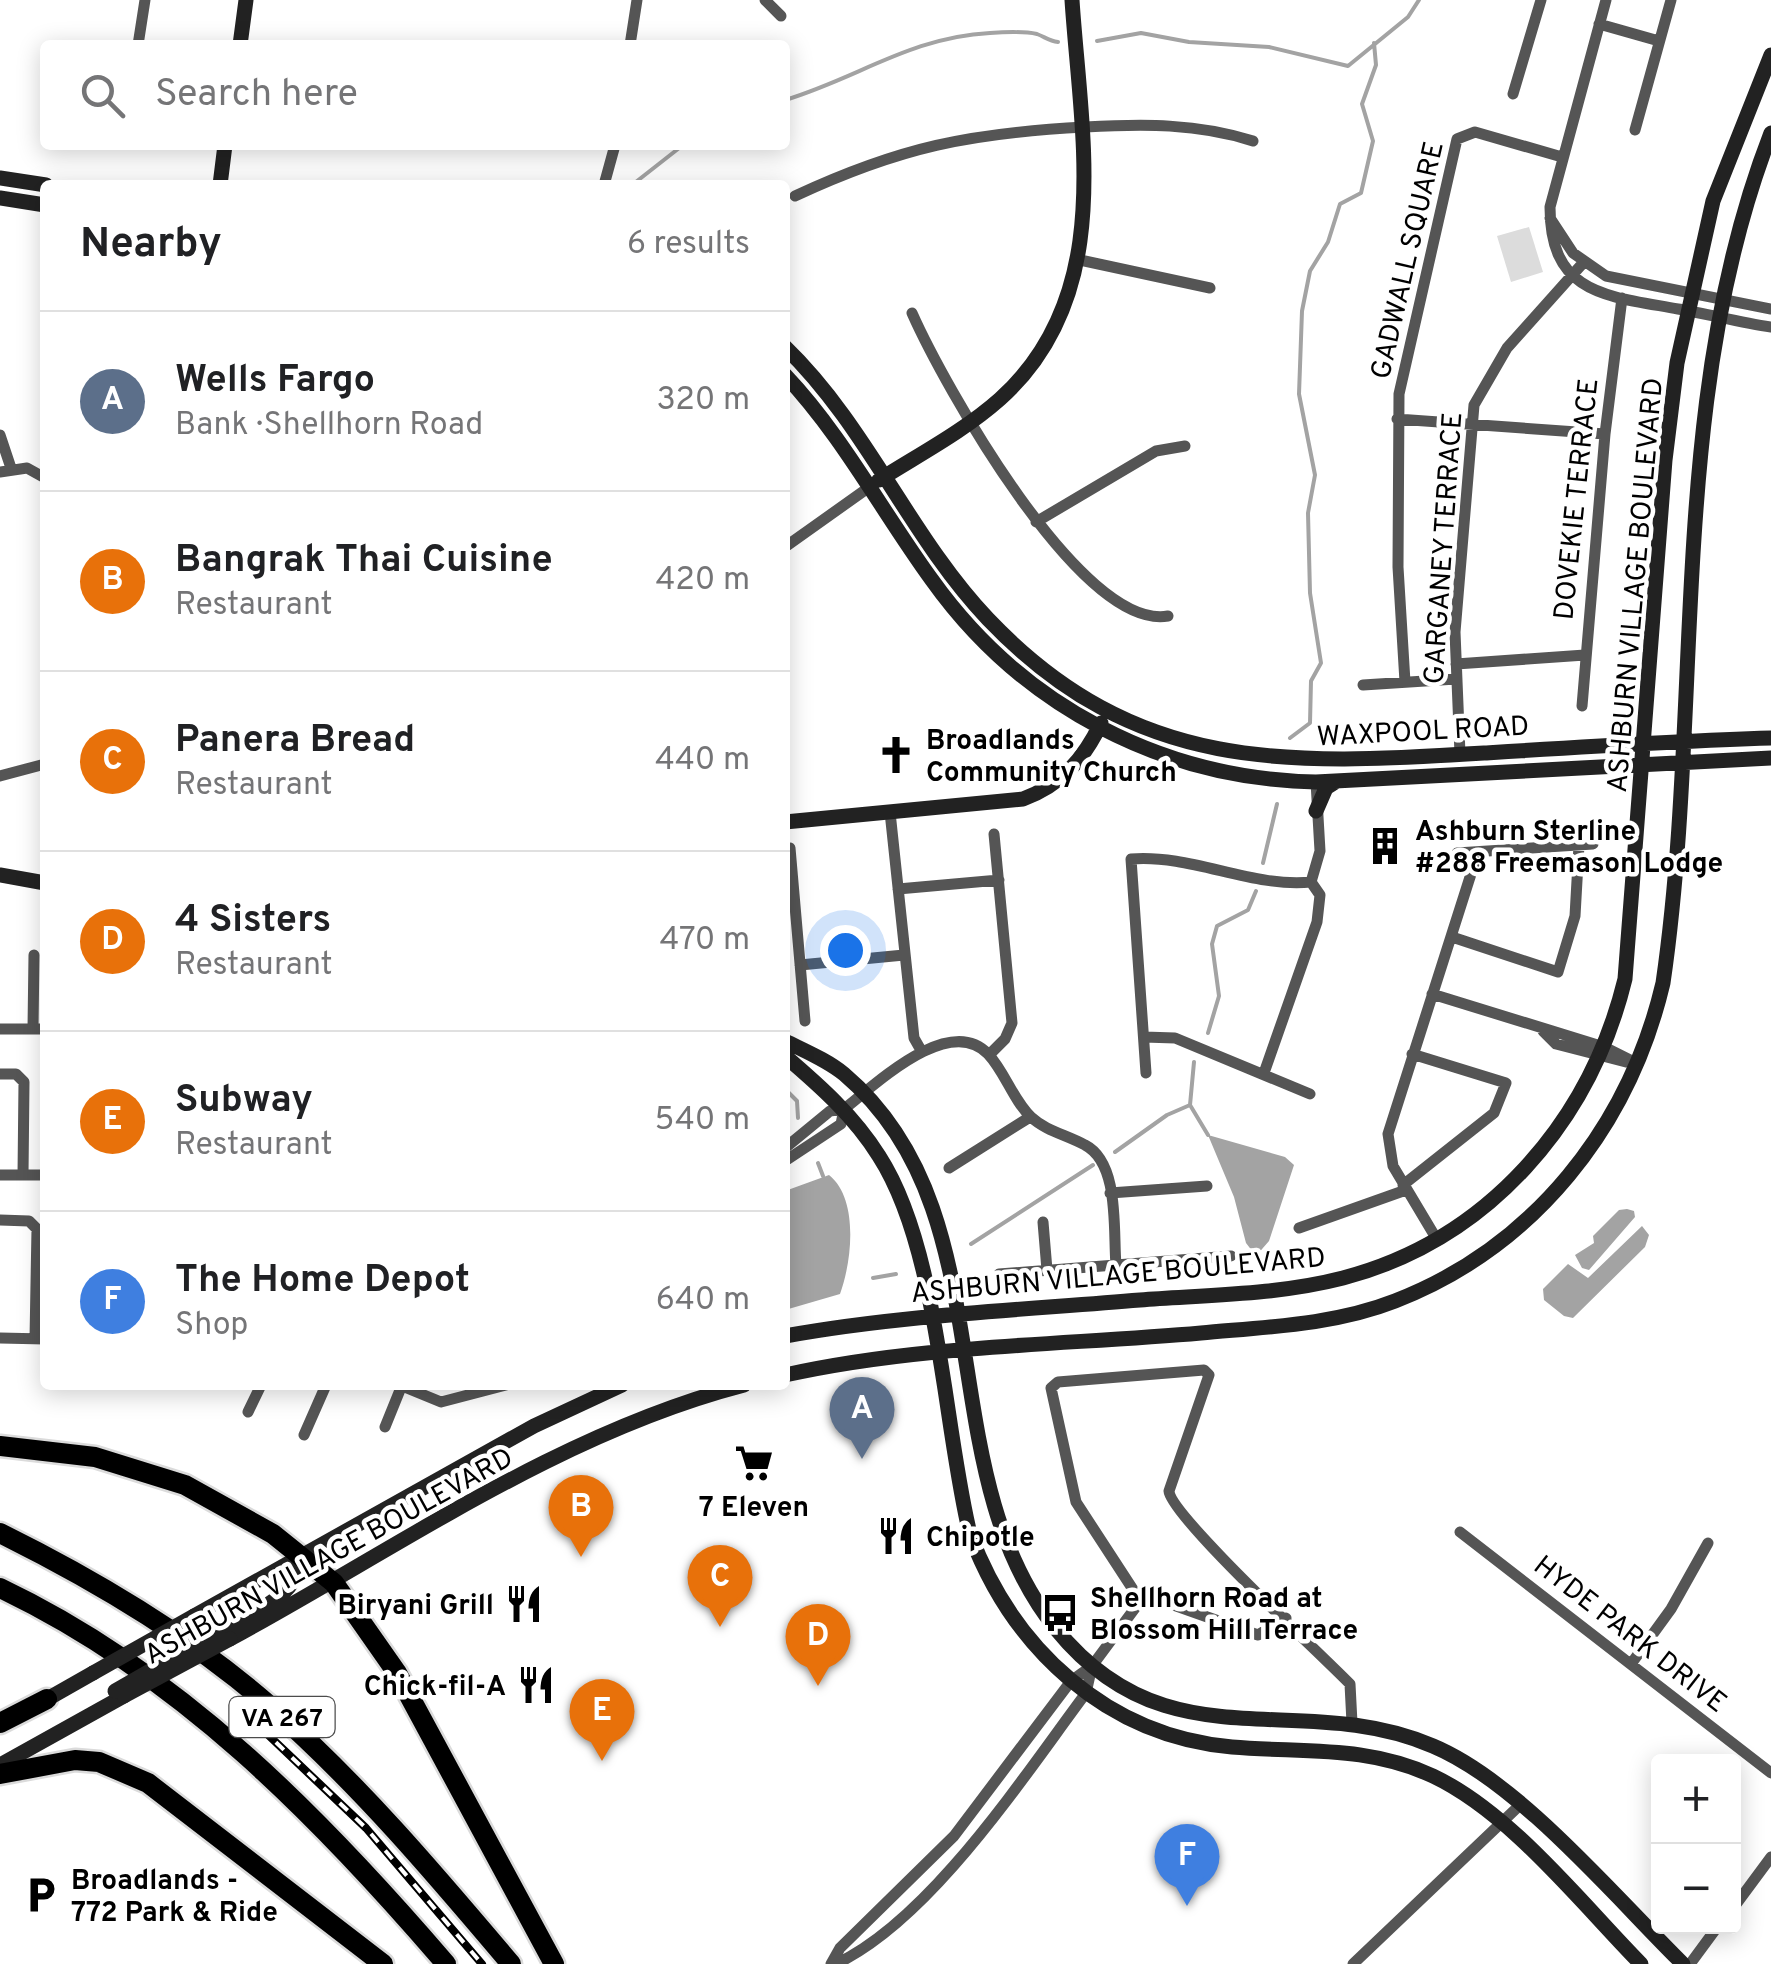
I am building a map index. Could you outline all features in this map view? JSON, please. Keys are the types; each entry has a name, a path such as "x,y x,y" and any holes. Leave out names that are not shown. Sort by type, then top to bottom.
{"highway":[{"path":"0,1446 96,1458 156,1474 228,1506 334,1583 397,1673 554,1964"},
{"name":"VA 267","path":"0,1533 134,1607 266,1703 414,1850 511,1964"},
{"name":"VA 267","path":"0,1588 98,1644 212,1726 281,1784 446,1964"},
{"path":"0,1601 98,1644"},
{"path":"0,1725 48,1699"},
{"path":"0,1774 76,1760 99,1762 148,1783 383,1964"}],"main road":[{"path":"241,40 246,0"},
{"path":"868,488 972,422 1004,396 1034,362 1062,315 1080,260 1085,205 1072,0"},
{"name":"ASHBURN VILLAGE BOULEVARD","path":"790,1335 930,1317 1282,1290 1362,1272 1436,1238 1497,1196 1539,1155 1583,1091 1601,1053 1629,954 1666,460 1689,302 1722,175 1771,55"},
{"name":"ASHBURN VILLAGE BOULEVARD","path":"790,1374 962,1352 1292,1325 1394,1302 1481,1256 1544,1204 1595,1142 1638,1064 1665,969 1707,388 1721,300 1745,205 1771,133"},
{"path":"221,180 224,150"},
{"path":"0,178 40,184"},
{"path":"0,198 40,204"},
{"name":"WAXPOOL ROAD","path":"790,353 820,386 944,566 991,623 1036,663 1106,710 1167,736 1221,752 1285,760 1352,760 1771,738"},
{"name":"WAXPOOL ROAD","path":"790,381 824,422 945,598 980,638 1026,679 1098,729 1208,770 1316,782 1771,758"},
{"path":"790,822 1006,802 1041,792 1069,772 1106,710"},
{"path":"1316,782 1352,760"},
{"path":"1316,811 1322,793 1337,781"},
{"path":"0,876 40,881"},
{"path":"790,1043 824,1060 864,1094 903,1142 932,1201 1000,1533 1038,1604 1092,1666 1150,1700 1194,1714 1241,1721 1352,1723 1437,1747 1480,1771 1521,1804 1686,1964"},
{"path":"790,1060 844,1109 880,1156 901,1197 914,1235 962,1501 980,1559 1020,1628 1071,1681 1125,1717 1192,1740 1234,1747 1347,1750 1391,1760 1454,1787 1501,1824 1641,1964"},
{"name":"ASHBURN VILLAGE BOULEVARD","path":"48,1699 534,1426 611,1390"},
{"name":"ASHBURN VILLAGE BOULEVARD","path":"0,1765 120,1693 224,1636 334,1583 582,1445 672,1407 728,1390"},
{"path":"224,1636 288,1591 298,1580 300,1556"}],"street":[{"path":"139,40 145,0"},
{"path":"631,40 637,0"},
{"path":"765,0 781,16"},
{"path":"1513,94 1541,0"},
{"path":"1606,0 1562,157 1550,218 1556,256 1570,275 1591,290 1622,298 1721,300 1771,309"},
{"path":"1635,130 1671,0"},
{"path":"1598,24 1659,41"},
{"path":"795,196 874,161 938,142 1003,132 1181,126 1253,141"},
{"name":"GADWALL SQUARE","path":"1405,682 1398,567 1397,418 1401,377 1457,138 1474,132 1562,157"},
{"path":"605,180 613,150"},
{"path":"1550,218 1583,263 1606,276 1689,302 1717,316 1771,326"},
{"path":"1080,260 1210,288"},
{"name":"GARGANEY TERRACE","path":"1460,754 1456,664 1470,424 1492,368 1583,263"},
{"name":"DOVEKIE TERRACE","path":"1582,706 1605,434 1622,298"},
{"path":"912,313 972,422 1036,522 1109,595 1142,615 1168,616"},
{"path":"1397,418 1605,434"},
{"path":"0,435 6,470 27,468 40,475"},
{"path":"1036,522 1156,451 1185,446"},
{"path":"790,543 868,488"},
{"path":"1456,664 1586,655"},
{"path":"1363,685 1456,679"},
{"path":"0,776 40,765"},
{"path":"1311,882 1320,850 1316,782"},
{"path":"890,812 914,1038 922,1052"},
{"path":"989,1055 1005,1039 1012,1023 994,834"},
{"path":"1452,937 1558,972 1575,916 1586,844 1457,853"},
{"path":"790,848 806,1021"},
{"path":"1436,1238 1390,1158 1388,1134 1478,852"},
{"path":"1146,1073 1131,859 1168,858 1284,882 1311,882"},
{"path":"898,889 999,880"},
{"path":"1264,1073 1317,922 1320,894 1311,882"},
{"path":"0,1028 39,1029 34,955"},
{"path":"800,965 904,956"},
{"path":"1432,994 1638,1064"},
{"path":"1144,1037 1175,1038 1310,1094"},
{"path":"790,1144 830,1111 844,1109 922,1052 954,1041 989,1055 1030,1117 1095,1152 1106,1169 1116,1265"},
{"path":"1299,1228 1404,1187 1494,1113 1506,1083 1412,1054"},
{"path":"0,1074 16,1074 24,1082 23,1175"},
{"path":"790,1158 841,1124 844,1109"},
{"path":"950,1168 1030,1117"},
{"path":"0,1175 40,1175"},
{"path":"1110,1193 1207,1186"},
{"path":"0,1220 29,1220 37,1229 40,1339 0,1338"},
{"path":"1043,1222 1046,1270"},
{"path":"999,1274 1231,1256"},
{"path":"1286,1618 1258,1635 1144,1596 1124,1578 1076,1502 1052,1388 1058,1382 1204,1370 1209,1375 1169,1498 1286,1618 1350,1684 1352,1723"},
{"path":"248,1412 259,1390"},
{"path":"304,1436 324,1390"},
{"path":"385,1428 400,1390"},
{"path":"413,1390 441,1402 487,1390"},
{"name":"HYDE PARK DRIVE","path":"1460,1532 1771,1773"},
{"path":"1631,1664 1671,1609 1708,1543"},
{"path":"834,1964 840,1948 954,1836 1071,1681 1092,1666 1144,1596"},
{"path":"834,1964 870,1943 931,1888 981,1830 1086,1693 1092,1666"},
{"path":"1352,1964 1521,1804"},
{"path":"1741,1898 1771,1858"},
{"path":"1686,1964 1711,1934"}],"shaded area":[{"path":"1529,227 1543,272 1511,282 1497,236"},
{"path":"1208,1135 1285,1157 1294,1165 1269,1241 1256,1256 1246,1243 1234,1197"},
{"path":"829,1175 845,1199 850,1248 840,1294 790,1309 790,1189"},
{"path":"1619,1210 1634,1211 1635,1217 1589,1270 1582,1268 1575,1255 1594,1243 1593,1236"},
{"path":"1642,1226 1649,1235 1645,1247 1573,1318 1564,1316 1544,1300 1543,1289 1568,1264 1588,1278"}],"waterway":[{"path":"1097,41 1141,33 1189,42 1269,47 1348,66 1408,17 1419,0"},
{"path":"790,98 910,50 962,36 1026,32 1058,42"},
{"path":"1290,738 1310,723 1311,681 1321,663 1310,593 1308,513 1315,475 1299,394 1302,311 1310,271 1328,242 1340,204 1361,193 1373,141 1362,104 1376,65 1374,43"},
{"path":"638,180 677,150"},
{"path":"1263,863 1277,804"},
{"path":"1208,1033 1219,996 1212,944 1217,926 1248,910 1256,891"},
{"path":"1194,1062 1190,1105 1208,1135"},
{"path":"790,1094 797,1101 798,1118"},
{"path":"1115,1152 1167,1115 1190,1105"},
{"path":"818,1163 823,1176"},
{"path":"971,1244 1093,1165"},
{"path":"873,1278 896,1274"}],"railway":[{"path":"244,1712 366,1828 482,1964"}],"place":[{"name":"Broadlands Community Church","path":"896,755"},
{"name":"Ashburn Sterline #288 Freemason Lodge","path":"1385,846"},
{"name":"Wells Fargo","path":"862,1459"},
{"name":"7 Eleven","path":"754,1463"},
{"name":"Chipotle","path":"896,1536"},
{"name":"Bangrak Thai Cuisine","path":"581,1557"},
{"name":"Biryani Grill","path":"524,1604"},
{"name":"Shellhorn Road at Blossom Hill Terrace","path":"1060,1613"},
{"name":"Panera Bread","path":"720,1627"},
{"name":"Chick-fil-A","path":"536,1685"},
{"name":"4 Sisters","path":"818,1686"},
{"name":"Subway","path":"602,1761"},
{"name":"Broadlands - 772 Park & Ride","path":"41,1895"},
{"name":"The Home Depot","path":"1187,1906"}]}
